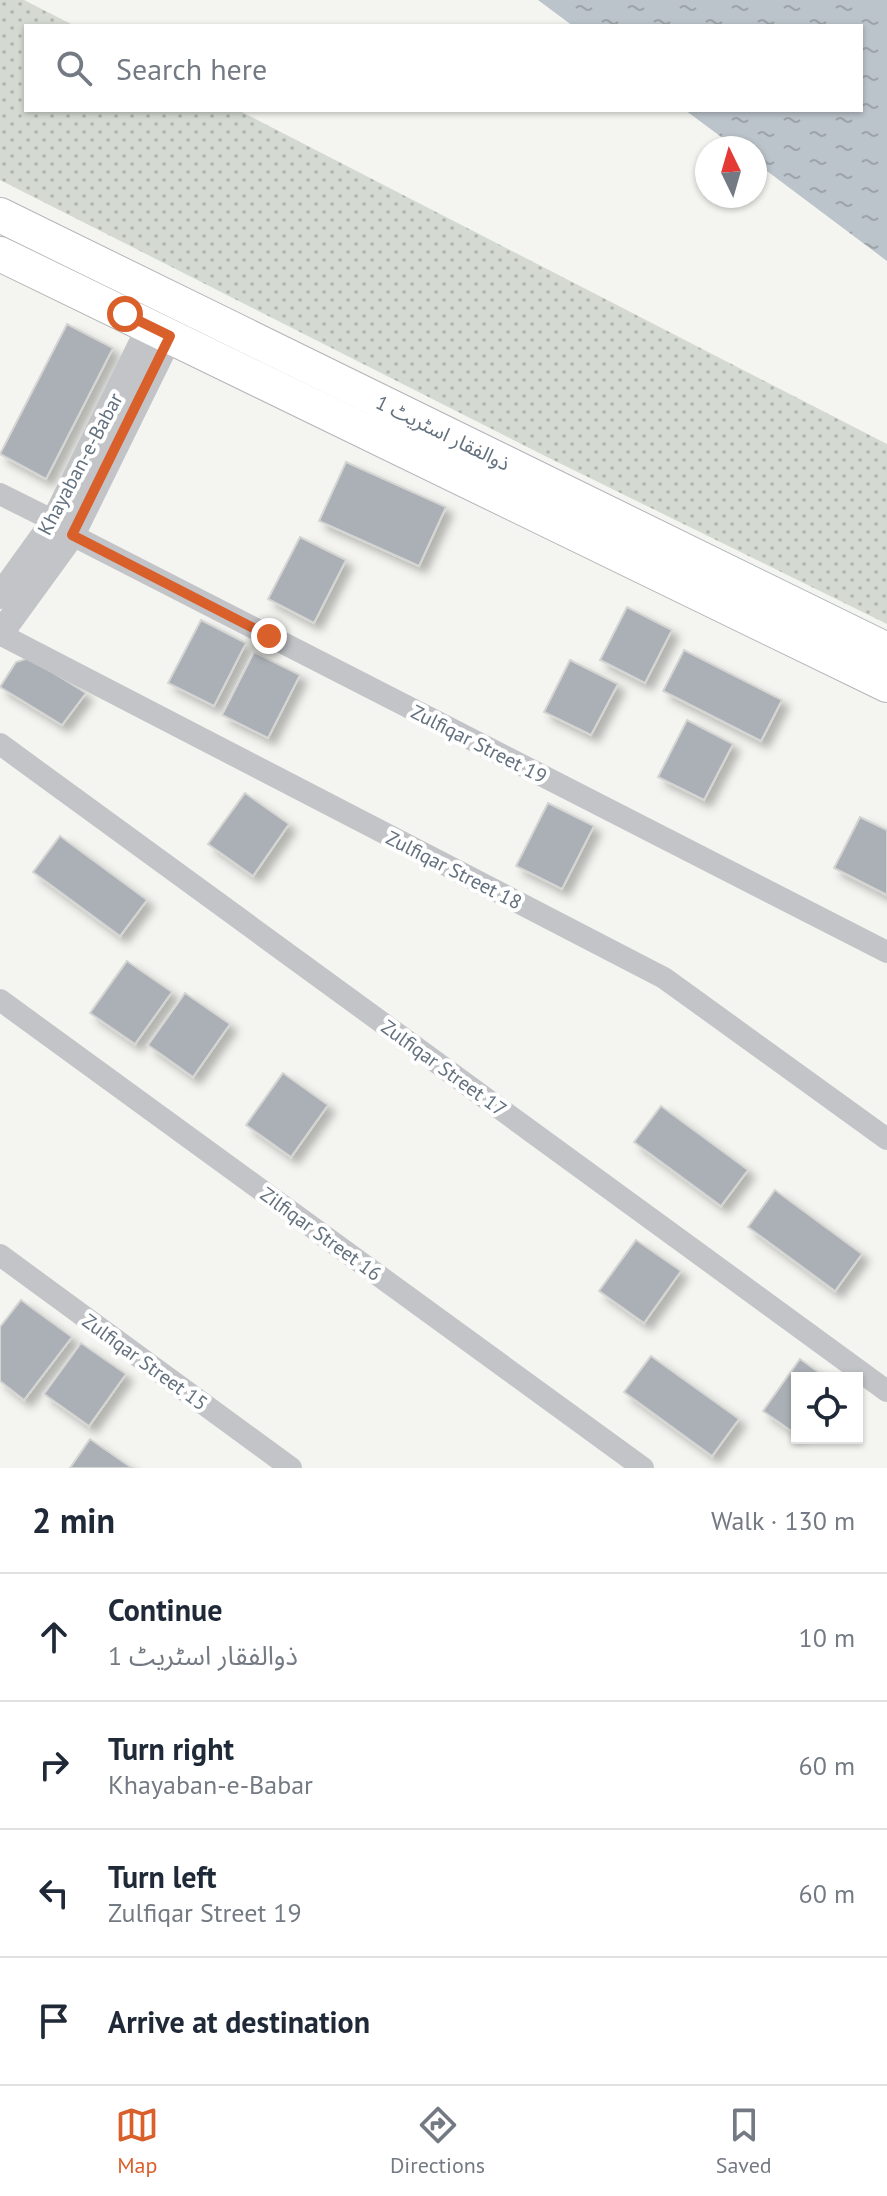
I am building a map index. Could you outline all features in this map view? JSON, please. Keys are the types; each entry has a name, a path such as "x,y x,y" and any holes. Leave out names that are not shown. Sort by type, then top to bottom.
{"main road":[{"name":"ذوالفقار اسٹریٹ 1","path":"0,215 887,650"},
{"name":"ذوالفقار اسٹریٹ 1","path":"0,254 887,685"}],"street":[{"name":"Khayaban-e-Babar","path":"0,634 63,528 160,331"},
{"name":"Zulfiqar Street 19","path":"0,494 887,952"},
{"name":"Khayaban-e-Babar","path":"0,596 63,528"},
{"name":"Zulfiqar Street 18","path":"0,634 664,978 887,1139"},
{"name":"Zulfiqar Street 17","path":"0,744 887,1391"},
{"name":"Zilfiqar Street 16","path":"0,1000 643,1468"},
{"name":"Zulfiqar Street 15","path":"0,1255 291,1468"}],"shaded area":[{"path":"0,0 24,0 71,24 24,24 24,112 242,112 887,444 887,624 541,454 0,180"}],"water":[{"path":"538,0 887,0 887,261 767,171 767,136 720,136 688,112 863,112 863,24 570,24"}],"building":[{"path":"67,324 113,348 46,479 0,454"},
{"path":"346,462 446,507 419,566 319,521"},
{"path":"300,537 346,560 314,623 268,599"},
{"path":"627,607 672,630 645,683 600,660"},
{"path":"201,620 246,643 214,706 168,683"},
{"path":"684,650 782,700 761,741 663,691"},
{"path":"254,652 300,675 268,738 222,715"},
{"path":"29,658 86,693 62,725 0,687 16,662"},
{"path":"570,660 618,684 591,735 544,712"},
{"path":"687,720 733,744 704,800 658,777"},
{"path":"245,793 289,824 253,876 208,844"},
{"path":"548,803 594,826 562,889 516,866"},
{"path":"860,817 887,830 887,895 834,868"},
{"path":"60,836 147,900 120,936 33,872"},
{"path":"127,961 172,992 135,1044 90,1013"},
{"path":"185,993 230,1024 193,1077 148,1045"},
{"path":"283,1073 328,1105 291,1157 246,1125"},
{"path":"661,1106 748,1170 721,1206 634,1142"},
{"path":"775,1190 862,1254 835,1291 748,1227"},
{"path":"636,1240 681,1271 644,1323 599,1291"},
{"path":"21,1300 72,1337 24,1400 0,1381 0,1327"},
{"path":"81,1343 126,1374 89,1426 44,1394"},
{"path":"651,1356 739,1419 712,1456 624,1392"},
{"path":"800,1359 818,1372 791,1372 791,1431 763,1411"},
{"path":"90,1439 132,1468 70,1468"}],"route":[{"path":"125,314 170,336 72,535 269,636"}]}
